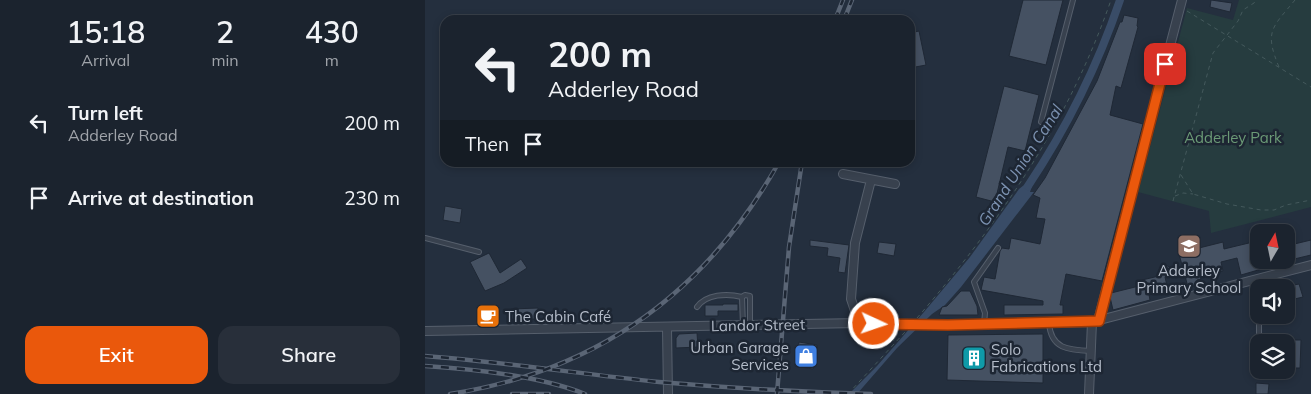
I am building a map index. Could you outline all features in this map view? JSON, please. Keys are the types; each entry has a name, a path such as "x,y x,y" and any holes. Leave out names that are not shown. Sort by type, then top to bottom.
{"street":[{"path":"1089,394 1091,351 1095,321 1181,3"},
{"path":"843,174 895,184"},
{"path":"859,323 851,299 855,243 871,180"},
{"name":"Landor Street","path":"1259,279 1311,265"},
{"name":"Landor Street","path":"425,331 859,323 904,327 1095,321 1250,282"},
{"path":"667,328 668,394"}],"lane":[{"path":"1041,122 1073,0"},
{"path":"425,238 479,252"},
{"path":"984,324 985,313 974,282 998,248"},
{"path":"697,306 707,297 733,294 741,297 745,295 750,296 747,326"},
{"path":"741,297 747,326"},
{"path":"1049,323 1053,340 1060,346 1091,351"}],"path":[{"path":"913,323 995,221 1034,164 1093,50 1111,0"},
{"path":"1173,202 1213,53 1238,22 1243,10 1254,3 1255,0"},
{"path":"1279,68 1272,50 1270,36 1277,21 1295,0"},
{"path":"1181,3 1226,36 1311,87"},
{"path":"1180,174 1193,194"},
{"path":"1174,196 1183,193 1193,194 1227,204 1261,210 1274,210 1286,205 1311,200"},
{"path":"889,325 888,336 896,342"},
{"path":"848,394 896,342 904,327"}],"green space":[{"name":"Adderley Park","path":"1239,0 1311,0 1311,207 1211,233 1209,211 1138,192 1187,8 1233,20"}],"water":[{"path":"1032,176 1035,178 1030,192 1034,192 961,287 945,305 932,314 897,348 857,394 849,394 877,366 924,312 970,257 1019,189"}],"building":[{"path":"1023,0 1063,0 1046,65 1009,56"},
{"path":"1211,0 1232,3 1230,12 1210,7"},
{"path":"1124,15 1138,18 1138,27 1121,88 1116,86 1110,115 1143,124 1102,281 1066,274 1060,305 1063,305 1063,314 1004,315 1004,305 1043,305 1043,301 981,290 984,277 995,279 1000,251 1002,248 1009,249 1011,238 1040,244 1045,219 1036,218 1040,198 1033,195 1045,178 1097,81"},
{"path":"919,31 926,65 915,67 915,32"},
{"path":"1004,86 1039,95 1025,151 1008,147 995,202 976,197"},
{"path":"445,206 462,209 460,223 443,220"},
{"path":"1193,239 1195,249 1223,242 1224,249 1250,243 1250,269 1262,269 1241,275 1237,258 1221,262 1223,271 1200,276 1201,279 1197,280 1198,285 1188,287 1179,254 1184,242"},
{"path":"810,240 849,245 845,273 838,272 840,258 827,256 828,248 810,246"},
{"path":"1311,240 1311,255 1295,259 1295,244"},
{"path":"879,242 896,244 894,256 877,253"},
{"path":"489,253 500,273 521,259 527,268 504,283 485,291 470,262"},
{"path":"1166,265 1176,271 1172,275 1165,277 1168,290 1149,295 1150,300 1113,310 1111,293 1143,285 1142,280 1159,276"},
{"path":"1299,284 1303,297 1295,299 1295,285"},
{"path":"961,291 970,291 977,306 978,315 939,315 942,307 947,306"},
{"path":"738,304 738,311 718,311 718,316 705,316 705,305"},
{"path":"538,308 538,319 511,319 511,309"},
{"path":"478,313 499,313 499,320 478,320"},
{"path":"697,333 698,347 676,348 676,338 679,334"},
{"path":"1043,334 1043,383 947,380 948,335"},
{"path":"1295,340 1301,340 1300,368 1295,368"},
{"name":"Urban Garage Services","path":"799,342 817,345 813,369 795,366"},
{"path":"1256,383 1269,384 1268,394 1256,394"}],"waterway":[{"name":"Grand Union Canal","path":"1028,186 1080,96 1102,48 1120,0"}],"railway":[{"path":"837,15 843,0"},
{"path":"846,15 852,0"},
{"path":"450,394 504,383 554,366 600,345 643,318 682,287 718,250 750,209 776,167"},
{"path":"777,394 789,247 801,167"},
{"path":"425,356 659,382 871,394"},
{"path":"425,366 485,371 527,378 548,382 585,394"},
{"path":"512,394 549,394"}],"place":[{"name":"Adderley Primary School","path":"1189,246"},
{"name":"The Cabin Café","path":"488,316"},
{"name":"Urban Garage Services","path":"806,356"},
{"name":"Solo Fabrications Ltd","path":"974,358"}],"route":[{"path":"874,324 948,325 1099,321 1165,64"}]}
